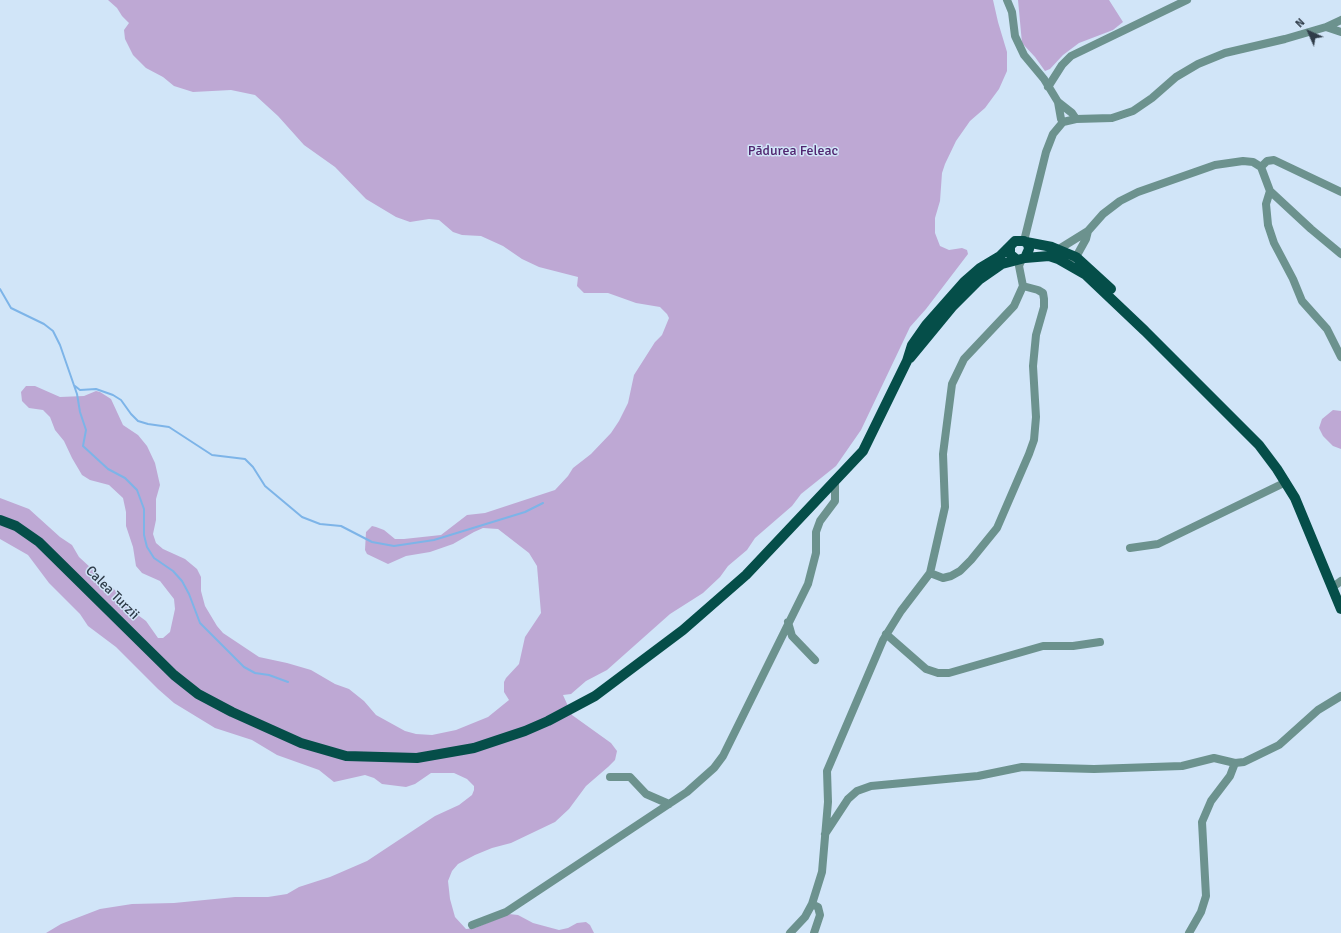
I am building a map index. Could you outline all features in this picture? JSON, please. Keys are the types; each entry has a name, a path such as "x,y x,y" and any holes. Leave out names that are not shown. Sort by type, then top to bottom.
{"main road":[{"path":"907,360 912,345 918,335 953,293 972,275 1000,256 1015,241 1059,249 1076,257 1253,430 1273,453 1291,480 1307,510 1339,583 1341,594"},
{"path":"1021,259 1029,249 1025,242"},
{"path":"1010,246 1010,254 1021,259"},
{"path":"907,360 970,288 995,268 1021,259 1049,256 1065,262 1094,282 1249,434 1270,458 1286,482 1302,512 1341,609"},
{"name":"Calea Turzii","path":"0,520 16,526 53,554 166,667 198,694 280,734 324,750 346,756 396,758 424,757 474,748 505,738 573,710 640,664 683,630 746,575 835,482 862,451 871,437 907,360"}],"street":[{"path":"1007,0 1012,12 1015,36 1024,54 1058,102 1072,113 1076,120"},
{"path":"1048,87 1062,65 1071,56 1187,0"},
{"path":"1025,242 1046,152 1054,134 1064,122 1112,118 1133,111 1152,98 1176,77 1198,64 1226,53 1285,39 1326,27 1341,20"},
{"path":"1326,27 1341,32"},
{"path":"1058,102 1061,119 1064,122"},
{"path":"1261,167 1267,161 1274,160 1341,192"},
{"path":"1059,249 1088,231 1103,214 1114,205 1138,192 1215,166 1243,161 1253,162 1261,167 1270,191 1311,229 1341,254"},
{"path":"1270,191 1266,204 1268,225 1274,243 1293,279 1302,301 1328,329 1341,357"},
{"path":"1065,262 1076,257 1086,239 1088,231"},
{"path":"790,933 805,917 812,904 822,872 828,802 828,771 886,634 930,572 945,507 943,454 952,384 964,358 1014,306 1023,286 1019,266 1021,259"},
{"path":"930,572 943,578 960,571 997,528 1034,440 1036,417 1033,366 1036,335 1044,307 1043,293 1023,286"},
{"path":"472,925 506,912 669,804 702,780 723,756 808,584 816,553 816,532 820,521 835,500 835,482"},
{"path":"1130,548 1158,544 1286,482"},
{"path":"788,622 792,636 815,660"},
{"path":"886,634 926,669 938,673 950,673 1044,646 1073,646 1100,642"},
{"path":"824,837 848,799 857,791 871,786 978,776 1022,767 1094,769 1182,766 1214,758 1235,763 1244,762 1278,745 1318,710 1341,696"},
{"path":"1189,933 1201,912 1206,896 1202,822 1211,801 1230,776 1235,763"},
{"path":"610,777 630,777 646,794 669,804"},
{"path":"812,904 818,907 820,915 814,933"}],"green space":[{"name":"Pădurea Feleac","path":"108,0 993,0 1007,52 1007,71 999,89 985,108 970,121 956,141 942,173 940,201 935,218 935,233 940,246 949,250 962,248 967,250 968,254 926,309 910,327 861,430 836,466 801,494 792,506 755,538 747,550 728,566 720,577 703,593 670,614 607,670 586,681 571,694 563,695 572,715 611,743 617,751 615,760 586,786 569,809 555,822 511,843 492,848 458,864 452,871 448,881 450,899 455,917 466,929 475,928 509,914 518,915 533,923 559,930 568,928 577,923 586,922 590,925 594,933 46,933 61,924 100,909 132,904 174,903 235,897 268,897 287,894 299,887 330,877 367,861 435,816 459,805 472,795 474,786 467,779 454,773 431,773 415,784 406,787 382,784 374,778 365,775 334,782 319,770 277,755 252,740 215,728 174,703 158,689 116,647 88,626 80,614 49,583 28,555 0,539 0,498 29,509 60,537 72,545 79,557 117,592 127,607 146,621 158,638 163,638 170,632 175,609 174,599 160,581 142,573 136,566 133,547 126,526 126,512 123,498 109,485 90,480 82,475 64,441 55,430 50,417 43,410 29,408 22,401 21,392 26,386 35,386 60,397 84,396 96,391 111,399 123,425 138,435 147,446 155,463 160,485 156,499 156,520 153,534 156,543 163,549 185,559 197,569 201,577 201,591 205,606 223,633 259,657 311,670 335,684 349,689 364,701 376,715 405,731 416,734 432,735 456,730 488,717 509,700 504,692 504,682 519,664 525,637 541,613 537,566 529,553 498,529 483,528 453,544 430,552 406,556 388,564 367,554 365,550 366,532 372,526 384,530 395,539 441,535 467,515 485,513 555,490 573,468 591,454 611,433 619,421 628,403 634,375 655,342 662,335 669,318 660,307 636,303 608,293 584,293 577,286 578,277 539,267 522,259 503,246 481,236 462,235 453,232 439,220 429,219 410,222 396,217 366,199 335,167 304,145 278,116 255,95 231,90 193,92 174,86 163,77 146,68 133,55 125,39 124,30 129,23 117,8"},
{"path":"1018,0 1109,0 1123,22 1113,30 1079,43 1063,55 1050,69 1045,71 1022,43"},
{"path":"1333,410 1341,411 1341,449 1333,446 1323,436 1319,428 1322,419"}],"waterway":[{"path":"0,289 11,308 44,324 53,331 60,345 77,394 80,412 86,430 83,446 108,469 125,478 137,490 144,509 144,535 147,547 154,558 173,571 182,581 189,594 200,623 244,667 255,673 269,675 288,682"},
{"path":"75,386 80,390 96,389 113,395 121,400 138,421 169,427 212,455 245,459 253,467 265,486 302,517 320,524 341,526 372,542 394,546 434,540 525,512 543,503"}]}
